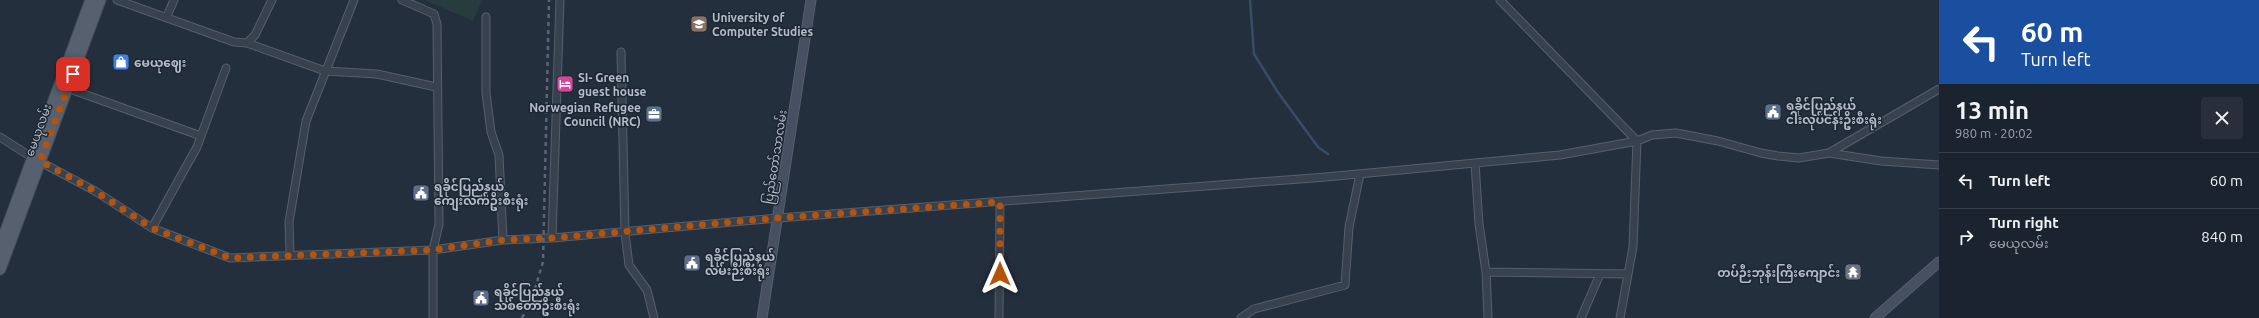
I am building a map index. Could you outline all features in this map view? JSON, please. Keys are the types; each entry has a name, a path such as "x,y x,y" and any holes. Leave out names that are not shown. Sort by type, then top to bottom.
{"main road":[{"name":"မေယုလမ်း","path":"0,269 91,0"},
{"name":"မေယုလမ်း","path":"0,247 67,88 100,0"}],"street":[{"path":"117,0 167,16 234,42 246,43 325,71 377,74 436,87"},
{"path":"167,16 174,0"},
{"path":"246,43 255,36 272,0"},
{"path":"290,254 289,222 306,121 354,0"},
{"path":"402,0 434,14 437,24 436,87 439,224 433,250 433,318"},
{"path":"552,238 560,0"},
{"name":"ပြည်တော်သာလမ်း","path":"762,318 811,0"},
{"path":"1500,0 1637,140 1633,247 1620,318"},
{"path":"486,18 486,93 491,132 499,155 503,240"},
{"path":"621,52 625,233 628,266 647,290 654,318"},
{"path":"152,228 197,147 226,68"},
{"path":"67,88 201,136"},
{"path":"1829,153 1939,89"},
{"path":"0,137 95,191 152,228 230,258 290,254 433,250 503,240 625,233 778,218 1360,174 1560,155 1637,140 1652,135 1676,133 1718,141 1761,153 1778,156 1799,158 1829,153 1881,161 1939,165"},
{"path":"1475,163 1479,224 1486,272 1488,318"},
{"path":"1241,318 1254,309 1345,285 1349,226 1360,174"},
{"path":"999,318 1000,202"},
{"path":"1875,318 1939,262"},
{"path":"1486,272 1628,274"},
{"path":"1581,318 1600,274"}],"green space":[{"path":"425,0 482,0 473,21"}],"waterway":[{"path":"1250,0 1254,54 1277,91 1318,147 1328,154"}],"railway":[{"path":"522,318 533,295 543,262 549,0"}],"place":[{"name":"University of Computer Studies","path":"699,24"},
{"name":"မေယုဈေး","path":"121,62"},
{"name":"SI- Green guest house","path":"565,84"},
{"name":"ရခိုင်ပြည်နယ် ငါးလုပ်ငန်းဦးစီးရုံး","path":"1773,112"},
{"name":"Norwegian Refugee Council (NRC)","path":"654,114"},
{"name":"ရခိုင်ပြည်နယ် ကျေးလက်ဦးစီးရုံး","path":"421,193"},
{"name":"ရခိုင်ပြည်နယ် လမ်းဉီးစီးရုံး","path":"692,263"},
{"name":"တပ်ဉီးဘုန်းကြီးကျောင်း","path":"1853,272"},
{"name":"ရခိုင်ပြည်နယ် သစ်တောဦးစီးရုံး","path":"481,298"}],"route":[{"path":"73,74 40,161 95,191 152,228 230,258 290,254 433,250 503,240 625,233 778,218 1000,202 1000,274"}]}
